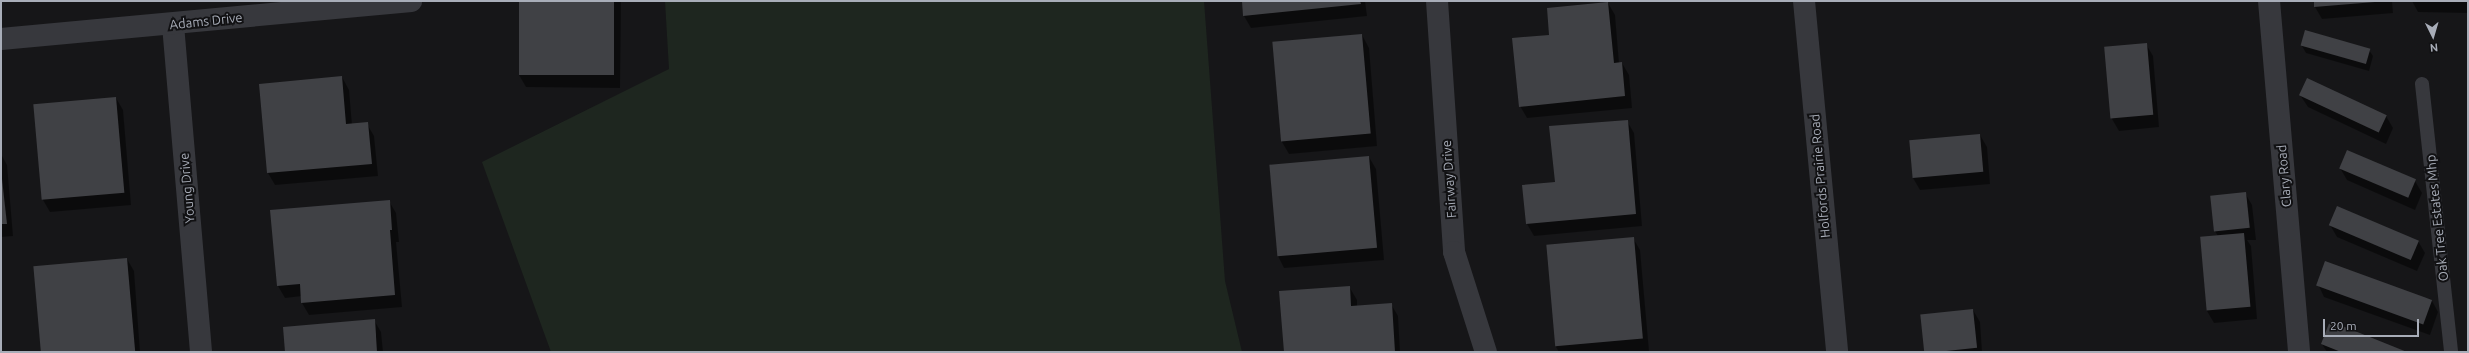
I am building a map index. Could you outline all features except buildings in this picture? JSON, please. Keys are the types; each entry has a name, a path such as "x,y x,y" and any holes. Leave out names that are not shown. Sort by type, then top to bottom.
{"street":[{"name":"Adams Drive","path":"1,39 173,25 411,1"},
{"name":"Fairway Drive","path":"1437,1 1454,252 1486,352"},
{"name":"Holfords Prairie Road","path":"1804,1 1837,352"},
{"name":"Clary Road","path":"2269,1 2299,352"},
{"name":"Young Drive","path":"173,25 201,352"}],"lane":[{"name":"Oak Tree Estates Mhp","path":"2422,84 2451,352"}],"shaded area":[{"path":"665,1 1204,1 1225,281 1242,352 551,352 482,162 669,69"}]}
